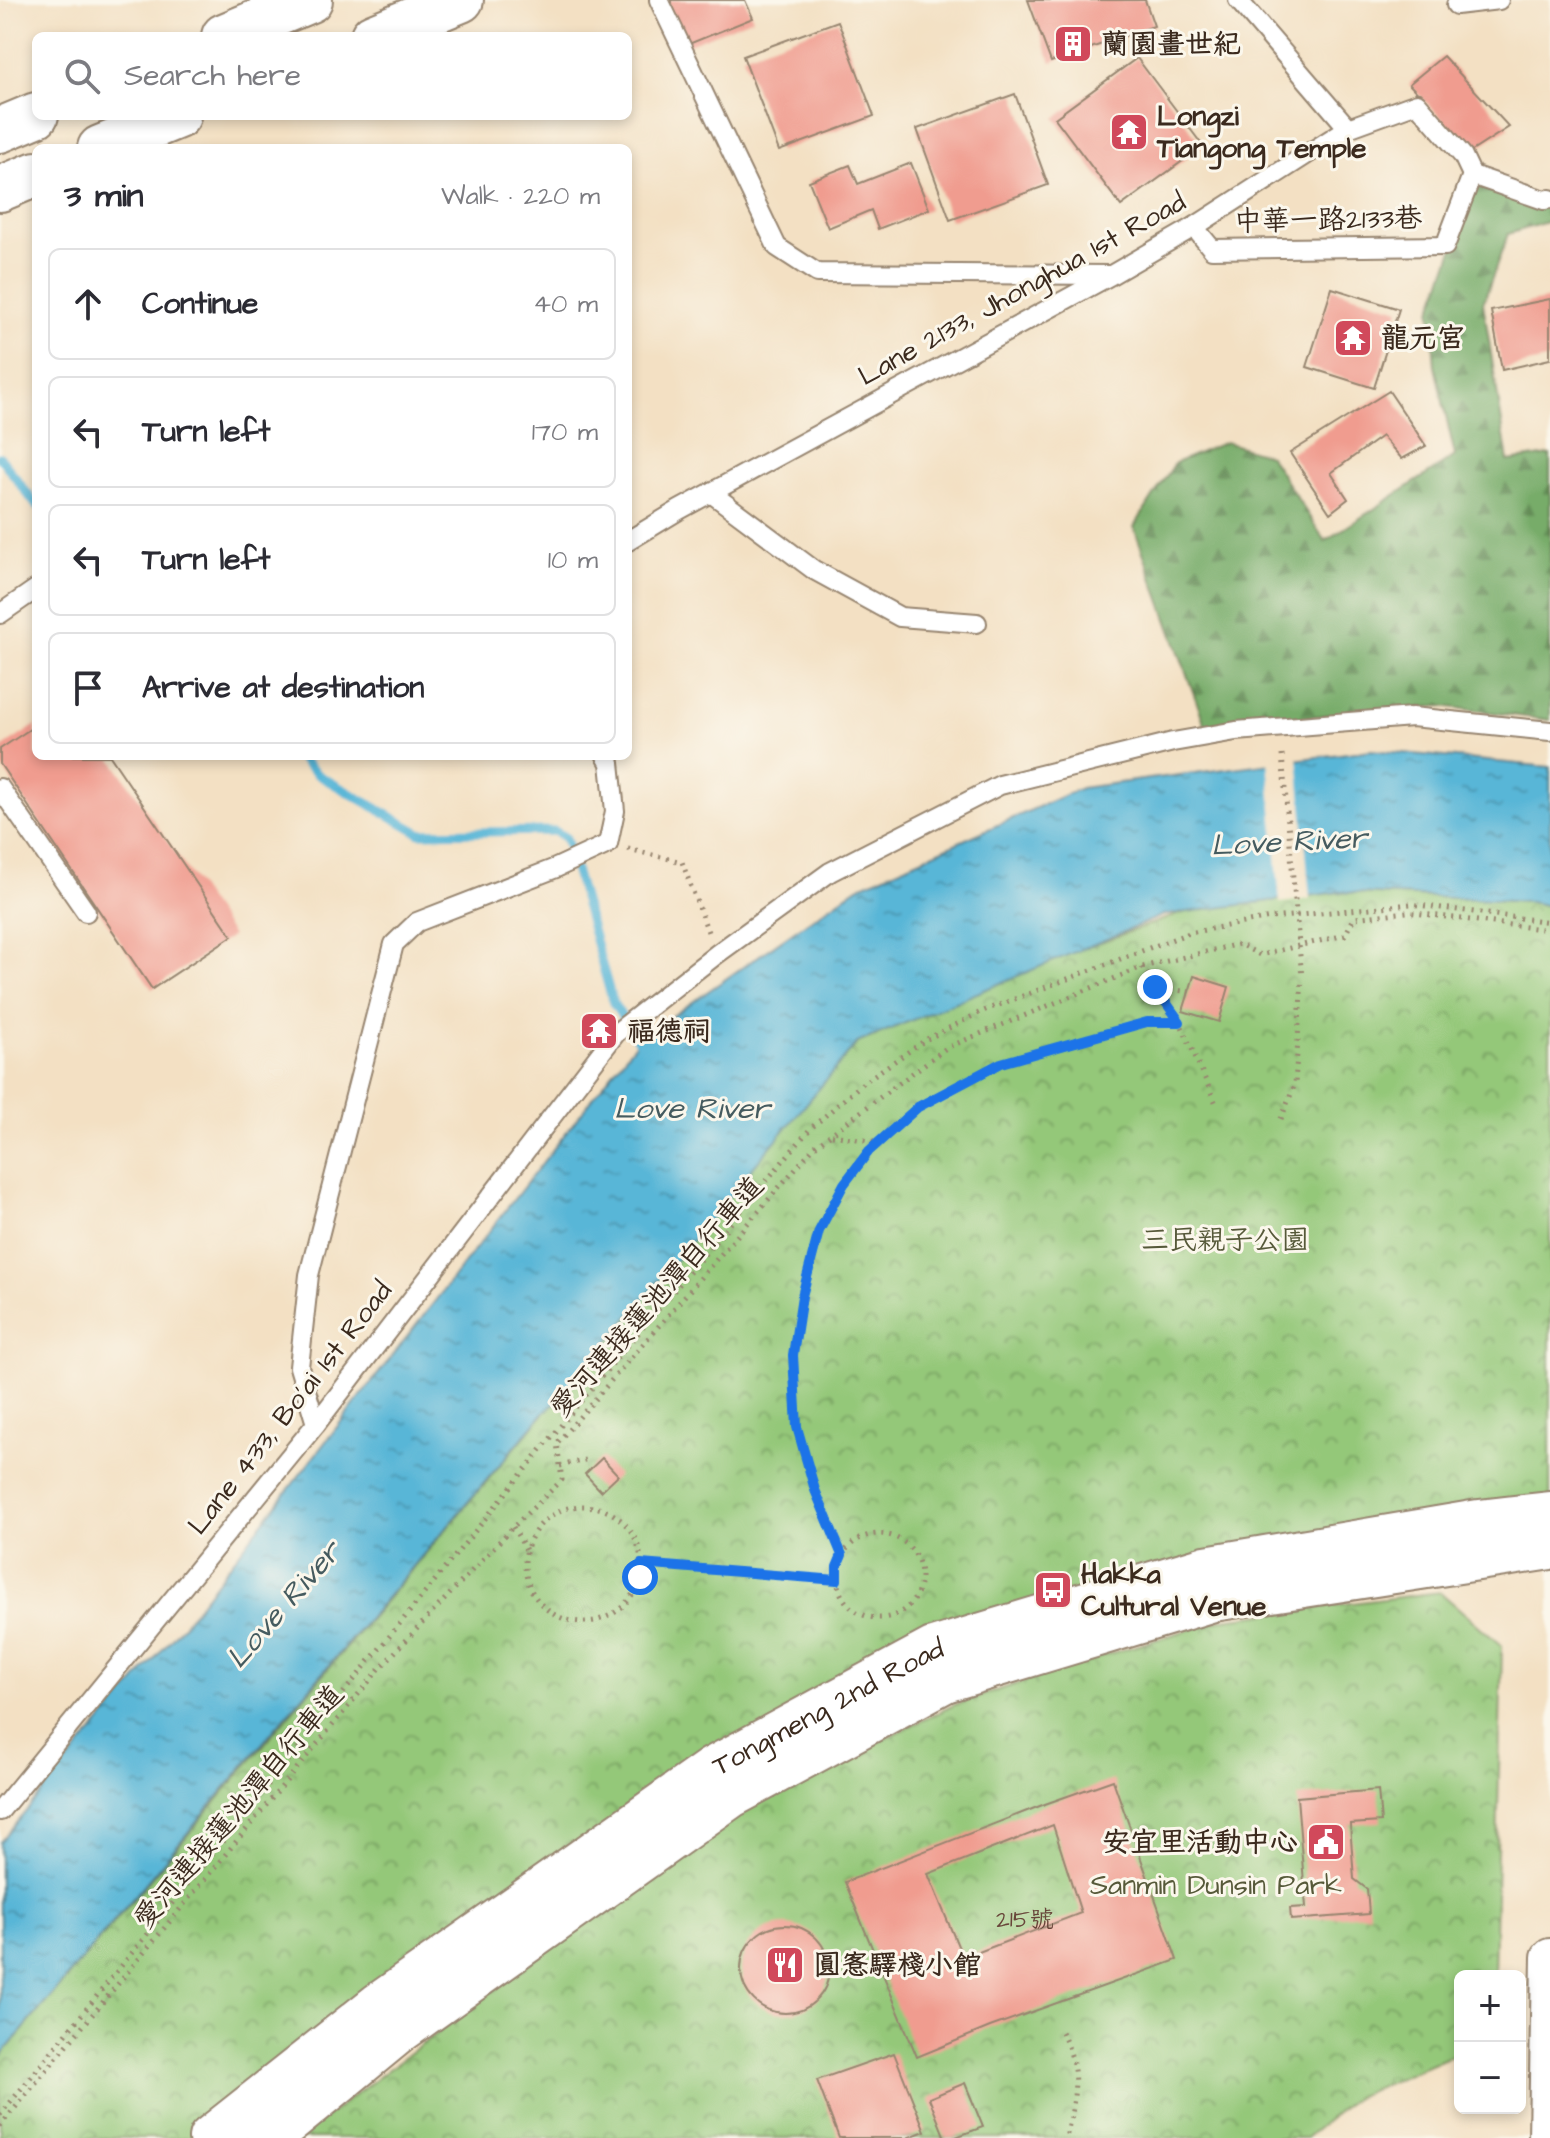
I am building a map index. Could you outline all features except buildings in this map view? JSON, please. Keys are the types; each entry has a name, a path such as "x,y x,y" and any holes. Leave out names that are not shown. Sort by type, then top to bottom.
{"street":[{"path":"234,32 310,0"},
{"path":"383,32 461,0"},
{"path":"0,130 32,117"},
{"path":"110,144 168,120"},
{"path":"0,189 32,176"},
{"name":"Tongmeng 2nd Road","path":"211,2138 379,2005 713,1769 939,1665 1206,1568 1479,1522 1550,1514"},
{"name":"Tongmeng 2nd Road","path":"269,2138 399,2031 730,1796 939,1665 1213,1599 1550,1547"},
{"path":"1547,2138 1550,1957"}],"lane":[{"path":"659,0 777,247 817,273 1111,275"},
{"path":"1238,0 1348,128"},
{"path":"1456,5 1499,0"},
{"name":"Lane 2133, Jhonghua 1st Road","path":"632,539 1111,275 1194,227 1348,128 1417,103 1463,156 1472,175"},
{"path":"1472,175 1544,200 1550,199"},
{"name":"中華一路2133巷","path":"1194,227 1212,249 1445,246 1472,175"},
{"path":"711,493 814,570 900,617 977,623"},
{"path":"0,614 32,592"},
{"path":"717,954 830,872 1000,785 1173,742 1236,731 1412,717 1550,731"},
{"path":"316,1424 299,1367 309,1275 394,944 417,922 556,868 608,844 615,811 608,760"},
{"path":"0,788 86,912"},
{"name":"Lane 433, Bo'ai 1st Road","path":"0,1811 316,1424 616,1033 717,954"}],"path":[{"path":"1281,1119 1295,1084 1302,978 1282,755"},
{"path":"608,844 682,862 717,954"},
{"path":"0,2115 576,1407 810,1129 864,1082 927,1039 983,1011 1189,933 1270,918 1411,904 1550,922"},
{"name":"愛河連接蓮池潭自行車道","path":"0,2126 381,1667 513,1527 562,1480 557,1443 815,1146 946,1048 1142,967 1239,944 1260,955 1345,935 1354,918 1407,912 1550,930"},
{"path":"1142,967 1180,1022 1217,1106"},
{"path":"1155,987 1189,992"},
{"path":"842,1555 815,1490 797,1427 793,1355 802,1296 819,1231 844,1184 878,1142 918,1107 1001,1063 1147,1022 1180,1022"},
{"path":"830,1135 878,1142"},
{"path":"560,1466 585,1460"},
{"path":"572,1507 599,1508 629,1528 640,1550 641,1564 635,1590 627,1602 615,1612 590,1621 574,1621 552,1613 537,1599 527,1578 526,1551 532,1535 557,1513 572,1507"},
{"path":"513,1527 526,1551"},
{"path":"874,1534 900,1539 918,1559 921,1585 916,1597 896,1615 883,1618 857,1613 840,1593 837,1567 842,1555 861,1537 874,1534"},
{"path":"641,1564 837,1580"},
{"path":"1061,2032 1073,2053 1075,2102 1066,2138"}],"green space":[{"path":"1476,186 1550,205 1550,221 1508,234 1483,303 1508,461 1550,455 1550,720 1441,706 1205,725 1134,527 1175,463 1225,442 1269,455 1325,541 1455,456 1435,366 1431,311"},
{"name":"三民親子公園","path":"1339,892 1530,902 1550,906 1550,1514 933,1650 210,2138 0,2138 0,2057 857,1043 1078,950 1188,911"},
{"name":"Sanmin Dunsin Park","path":"1440,1592 1502,1646 1494,1970 1454,1970 1454,2055 1355,2097 1306,2138 298,2138 552,1946 756,1801 954,1705 1224,1619"}],"water":[{"name":"Love River","path":"1371,750 1550,767 1550,906 1530,902 1339,892 1164,915 857,1043 566,1392 542,1415 0,2057 0,1842 183,1625 638,1040 858,887 1081,788"}],"pier":[{"path":"1298,756 1310,899 1280,903 1268,760"}],"waterway":[{"path":"0,457 32,500"},
{"path":"302,760 318,775 420,833 555,831 566,838 613,1003 644,1050"}],"place":[{"name":"蘭園畫世紀","path":"1073,44"},
{"name":"Longzi Tiangong Temple","path":"1129,132"},
{"name":"龍元宮","path":"1353,338"},
{"name":"福德祠","path":"599,1031"},
{"name":"Hakka Cultural Venue","path":"1053,1590"},
{"name":"安宜里活動中心","path":"1326,1842"},
{"name":"圓愙驛棧小館","path":"785,1965"}],"route":[{"path":"640,1577 641,1564 837,1580 837,1567 842,1555 815,1490 797,1427 793,1355 802,1296 819,1231 844,1184 869,1151 918,1107 1001,1063 1147,1022 1180,1022 1155,987"}]}
